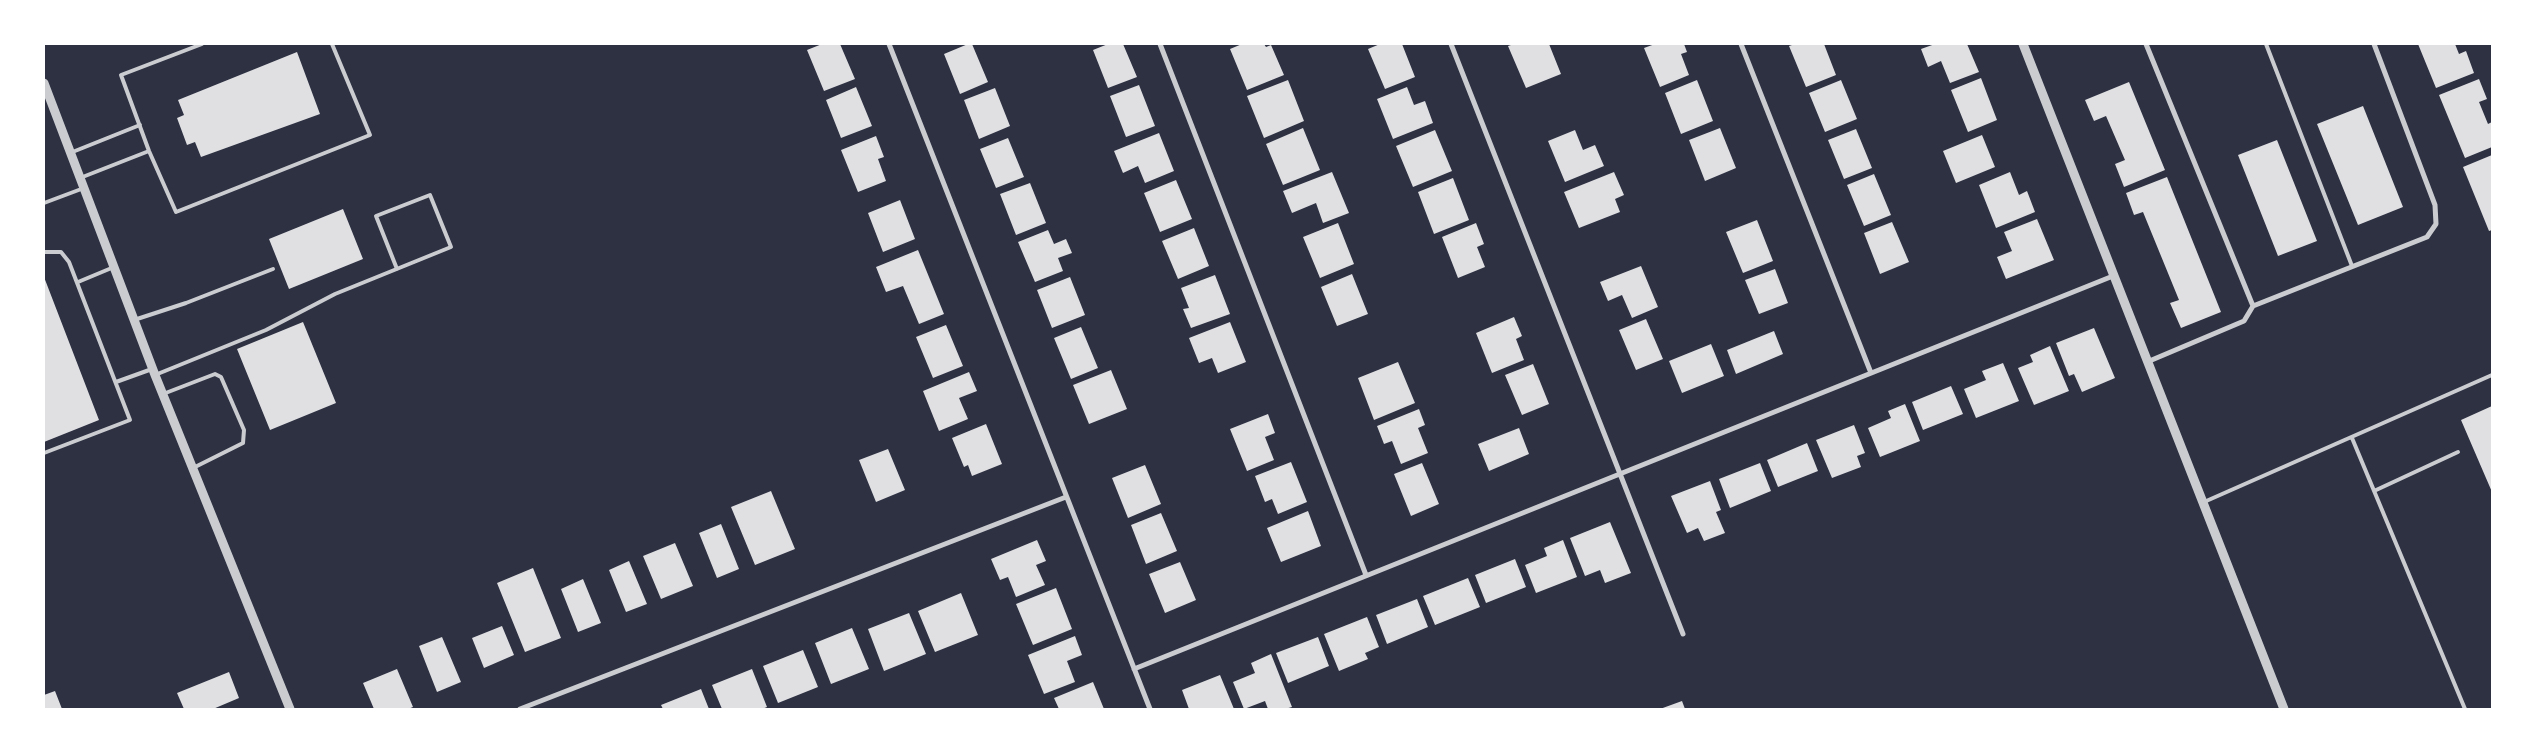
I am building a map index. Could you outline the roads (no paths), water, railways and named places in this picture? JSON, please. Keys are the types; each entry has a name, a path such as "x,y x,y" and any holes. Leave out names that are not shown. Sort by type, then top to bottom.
{"street":[{"path":"889,44 1150,709"},
{"path":"1160,44 1366,575"},
{"path":"1451,44 1683,634"},
{"path":"1741,44 1871,373"},
{"path":"2023,44 2284,709"},
{"path":"2146,44 2253,306"},
{"path":"2147,362 2244,320 2253,306 2427,237 2436,224 2435,205 2374,44"},
{"path":"44,83 154,372 290,709"},
{"path":"1134,669 2113,276"},
{"path":"520,709 1066,497"}],"lane":[{"path":"202,44 121,75 149,151 176,212 370,135 332,44"},
{"path":"2266,44 2352,266"},
{"path":"70,153 140,126"},
{"path":"80,178 149,151"},
{"path":"44,203 84,188"},
{"path":"116,382 154,372 266,330 335,294 397,269 451,247 430,195 376,216 397,269"},
{"path":"44,252 61,252 69,262 130,420 44,453"},
{"path":"78,282 114,267"},
{"path":"134,320 186,303 273,269"},
{"path":"164,394 215,374 221,377 244,430 243,443 193,468"},
{"path":"2202,503 2492,376"},
{"path":"2352,438 2465,709"},
{"path":"2374,491 2458,452"}]}
